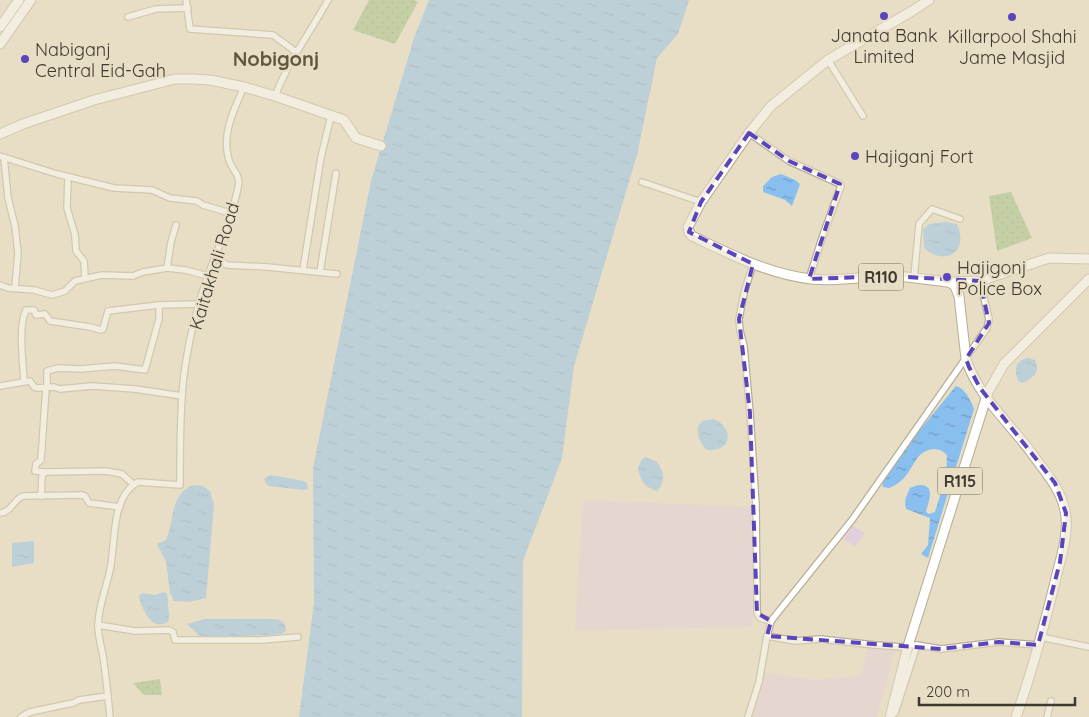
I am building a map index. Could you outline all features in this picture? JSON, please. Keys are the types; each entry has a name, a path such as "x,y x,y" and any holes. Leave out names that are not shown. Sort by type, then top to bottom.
{"main road":[{"path":"0,27 19,0"},
{"path":"0,44 32,0"},
{"name":"R110","path":"929,0 828,60 771,106 701,202 688,227 692,236 753,264 809,279 888,276 949,282"},
{"path":"0,134 94,100 175,79 210,80 275,96 346,122 352,136 381,146"},
{"path":"949,282 980,281 1049,258 1089,259"},
{"name":"R115","path":"890,717 913,646 986,396 1004,364 1089,279"},
{"path":"949,282 955,286 959,296 966,359 980,388 1026,445 1054,484 1062,499 1066,513 1066,530 1060,562 1040,641 1016,717"}],"street":[{"path":"186,0 190,30 273,35 296,52"},
{"path":"275,96 284,72 328,0"},
{"path":"128,17 156,9 188,8"},
{"path":"828,60 863,116"},
{"name":"Kaitakhali Road","path":"133,484 138,482 180,485 182,396 199,304 237,189 239,178 229,161 228,127 244,87"},
{"path":"302,270 321,157 330,116"},
{"path":"750,133 789,160 840,184 809,279"},
{"path":"15,288 18,253 15,219 8,198 2,157 68,177 114,188 152,190 170,198 189,199 230,213"},
{"path":"320,272 336,172"},
{"path":"68,177 67,208 75,235 76,251 84,262 85,278"},
{"path":"642,182 701,202"},
{"path":"914,278 919,224 932,209 960,219"},
{"path":"167,268 176,225"},
{"path":"215,258 228,265 337,274"},
{"path":"753,264 744,293 739,320 744,346 756,505 758,614 760,618 771,622"},
{"path":"0,284 52,295 65,291 75,281 102,275 133,276 142,272 158,271 167,268 208,276"},
{"path":"748,717 759,682 766,636 771,622 852,520 966,359 989,323 987,305 980,281"},
{"path":"24,381 22,338 26,310 34,310 36,315 45,314 48,320 101,330 103,329 108,311 159,305 199,304"},
{"path":"110,717 98,625 110,570 114,527 120,507 133,484 122,474 106,471 35,471 36,464 41,460 47,370 52,368 80,369 115,366 145,370 159,319 159,305"},
{"path":"0,386 32,381 34,387 37,388 60,389 92,386 182,396"},
{"path":"41,496 44,472"},
{"path":"0,513 11,509 20,497 82,495 85,496 89,503 120,507"},
{"path":"98,625 135,632 169,630 173,632 176,640 261,640 298,637"},
{"path":"766,636 795,641 820,638 875,645 941,649 999,642 1040,641 1089,647"},
{"path":"894,717 913,646"},
{"path":"21,717 30,712 79,700 108,696"},
{"path":"1047,717 1051,701"}],"highlighted area":[{"path":"749,133 789,161 840,184 809,279 888,276 980,281 989,323 966,359 980,388 1055,483 1066,513 1060,562 1038,645 999,642 941,649 767,636 771,621 757,613 750,413 739,319 753,264 689,232 701,202"}],"shaded area":[{"path":"583,500 751,507 753,627 575,630"},
{"path":"853,526 865,533 856,546 843,540"},
{"path":"868,647 895,650 877,717 753,717 765,673 816,680 861,675"}],"green space":[{"path":"369,0 414,0 418,2 395,44 353,30"},
{"path":"1011,192 1032,238 997,251 989,196"},
{"path":"160,679 162,695 144,695 133,683"}],"water":[{"path":"429,0 689,0 678,34 657,58 637,155 574,366 562,458 523,561 522,717 299,717 314,602 313,468 371,181 414,38"},
{"path":"781,174 800,184 792,206 785,200 763,192 763,186 772,177"},
{"path":"946,222 957,224 960,243 957,250 952,254 939,256 924,248 923,229 929,224"},
{"path":"1028,358 1035,360 1037,368 1033,377 1023,383 1018,381 1017,366 1020,361"},
{"path":"956,386 965,392 974,409 928,558 921,554 928,545 930,518 906,509 905,500 910,488 919,485 926,486 929,490 930,498 926,512 929,514 935,512 946,476 947,455 937,449 928,450 920,455 906,476 897,484 889,488 883,487 882,482 910,442"},
{"path":"713,419 725,428 728,438 722,447 716,450 707,450 700,440 698,426 703,421"},
{"path":"646,457 657,462 661,469 663,480 657,491 643,483 640,476 638,468 642,459"},
{"path":"270,475 304,481 307,483 308,489 269,486 264,479"},
{"path":"193,485 203,486 210,491 214,505 206,598 189,602 174,601 170,593 166,561 157,544 166,540 176,502 180,495 185,489"},
{"path":"34,541 34,563 12,567 12,543"},
{"path":"163,592 167,593 168,622 157,624 148,618 139,596 142,593 155,595"},
{"path":"205,619 274,619 283,622 286,631 281,634 271,635 201,637 187,624"}],"place":[{"name":"Janata Bank Limited","path":"884,16"},
{"name":"Killarpool Shahi Jame Masjid","path":"1012,17"},
{"name":"Nabiganj Central Eid-Gah","path":"25,59"},
{"name":"Hajiganj Fort","path":"855,156"},
{"name":"Hajigonj Police Box","path":"947,277"}],"district":[{"name":"Nobigonj","path":"276,58"}]}
